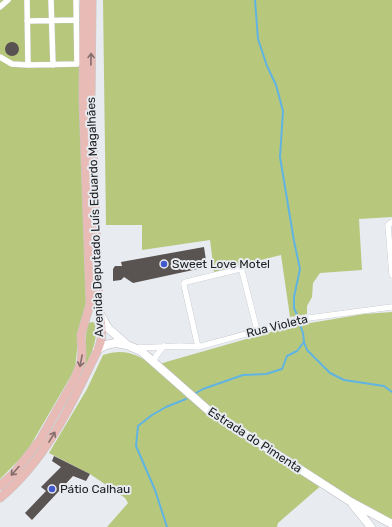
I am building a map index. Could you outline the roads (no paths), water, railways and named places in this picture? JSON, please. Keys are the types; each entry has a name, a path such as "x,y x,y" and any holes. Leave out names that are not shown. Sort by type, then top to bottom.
{"main road":[{"name":"Avenida Deputado Luís Eduardo Magalhães","path":"0,486 15,472 40,440 73,382 82,359 81,335 90,304 83,98 84,0"},
{"name":"Avenida Deputado Luís Eduardo Magalhães","path":"0,498 20,480 39,458 81,385 101,340 91,98 92,0"},
{"name":"Estrada do Pimenta","path":"99,311 108,328 126,345"},
{"path":"84,322 88,319 94,318 99,322 101,327"},
{"name":"Estrada do Pimenta","path":"97,350 112,344 126,345 146,354 189,395 208,410 351,502 392,524"},
{"path":"351,502 369,525"},
{"path":"369,525 370,517 378,516"}],"street":[{"path":"0,7 8,0"},
{"path":"26,0 28,65"},
{"path":"51,0 53,65"},
{"path":"0,57 12,64 77,64 76,0"},
{"path":"27,21 76,20"},
{"path":"390,223 392,275"},
{"path":"198,347 184,285 186,282 240,269 242,271 257,330"},
{"name":"Rua Violeta","path":"135,348 164,346 198,347 301,319 392,306"},
{"path":"154,361 164,346"}],"waterway":[{"path":"255,0 258,39 267,66 276,85 283,111 280,157 300,269 294,297 294,308 297,315"},
{"path":"196,393 203,389 243,375 266,374 282,369 287,356 297,351 304,342 300,325"},
{"path":"304,342 307,350 330,373 344,380 384,386 392,392"},
{"path":"167,527 155,490 136,446 138,426 152,415 166,407 186,399"}],"place":[{"name":"Sweet Love Motel","path":"164,264"},
{"name":"Pátio Calhau","path":"52,489"}]}
